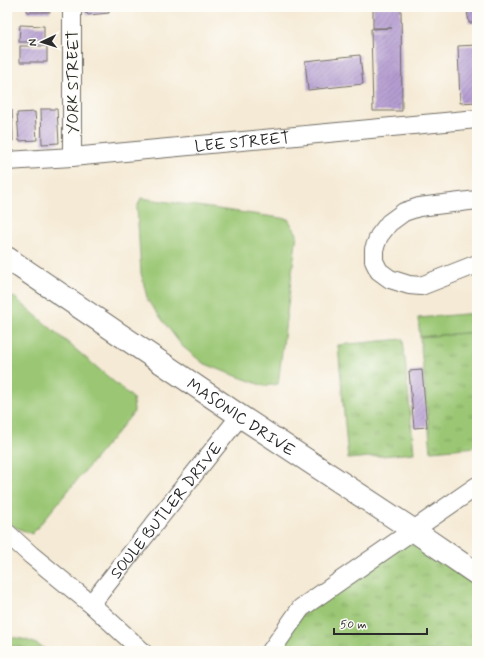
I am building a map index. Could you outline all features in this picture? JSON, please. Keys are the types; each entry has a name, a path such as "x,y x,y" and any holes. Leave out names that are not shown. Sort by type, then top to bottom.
{"main road":[{"name":"MASONIC DRIVE","path":"7,258 477,574"}],"street":[{"name":"YORK STREET","path":"72,7 72,157"},
{"name":"LEE STREET","path":"7,161 72,157 477,118"},
{"path":"477,200 419,207 404,212 389,223 379,236 374,249 374,261 378,270 390,279 409,285 421,286 477,264"},
{"name":"SOULE BUTLER DRIVE","path":"91,604 240,416"},
{"path":"271,651 301,608 477,486"},
{"path":"7,533 31,555 91,604 142,651"}],"green space":[{"path":"141,198 288,219 297,234 278,384 264,386 203,363 182,346 148,301 141,273 137,208"},
{"path":"14,297 133,398 134,412 32,534 7,522 7,300"},
{"path":"477,313 477,332 420,337 418,318"},
{"path":"477,332 477,447 431,451 420,337"},
{"path":"403,339 414,453 348,459 338,345"},
{"path":"413,531 477,575 477,651 278,651 304,612"},
{"path":"7,637 28,641 47,651 30,651 25,648 7,646"}],"building":[{"path":"27,7 50,7 50,12 27,12"},
{"path":"85,7 109,7 109,13 88,15 85,13"},
{"path":"373,7 401,7 402,111 373,111 371,29 392,28 373,28"},
{"path":"470,7 477,7 477,23 469,23 467,10 470,10"},
{"path":"20,25 44,26 44,42 19,42"},
{"path":"477,45 477,102 460,103 458,46"},
{"path":"20,46 47,46 47,62 20,62"},
{"path":"360,55 363,84 308,90 305,61"},
{"path":"41,109 57,109 59,143 42,144"},
{"path":"12,110 13,141 7,141 7,111"},
{"path":"35,112 37,140 19,141 17,113"},
{"path":"422,370 427,427 414,428 409,371"}]}
